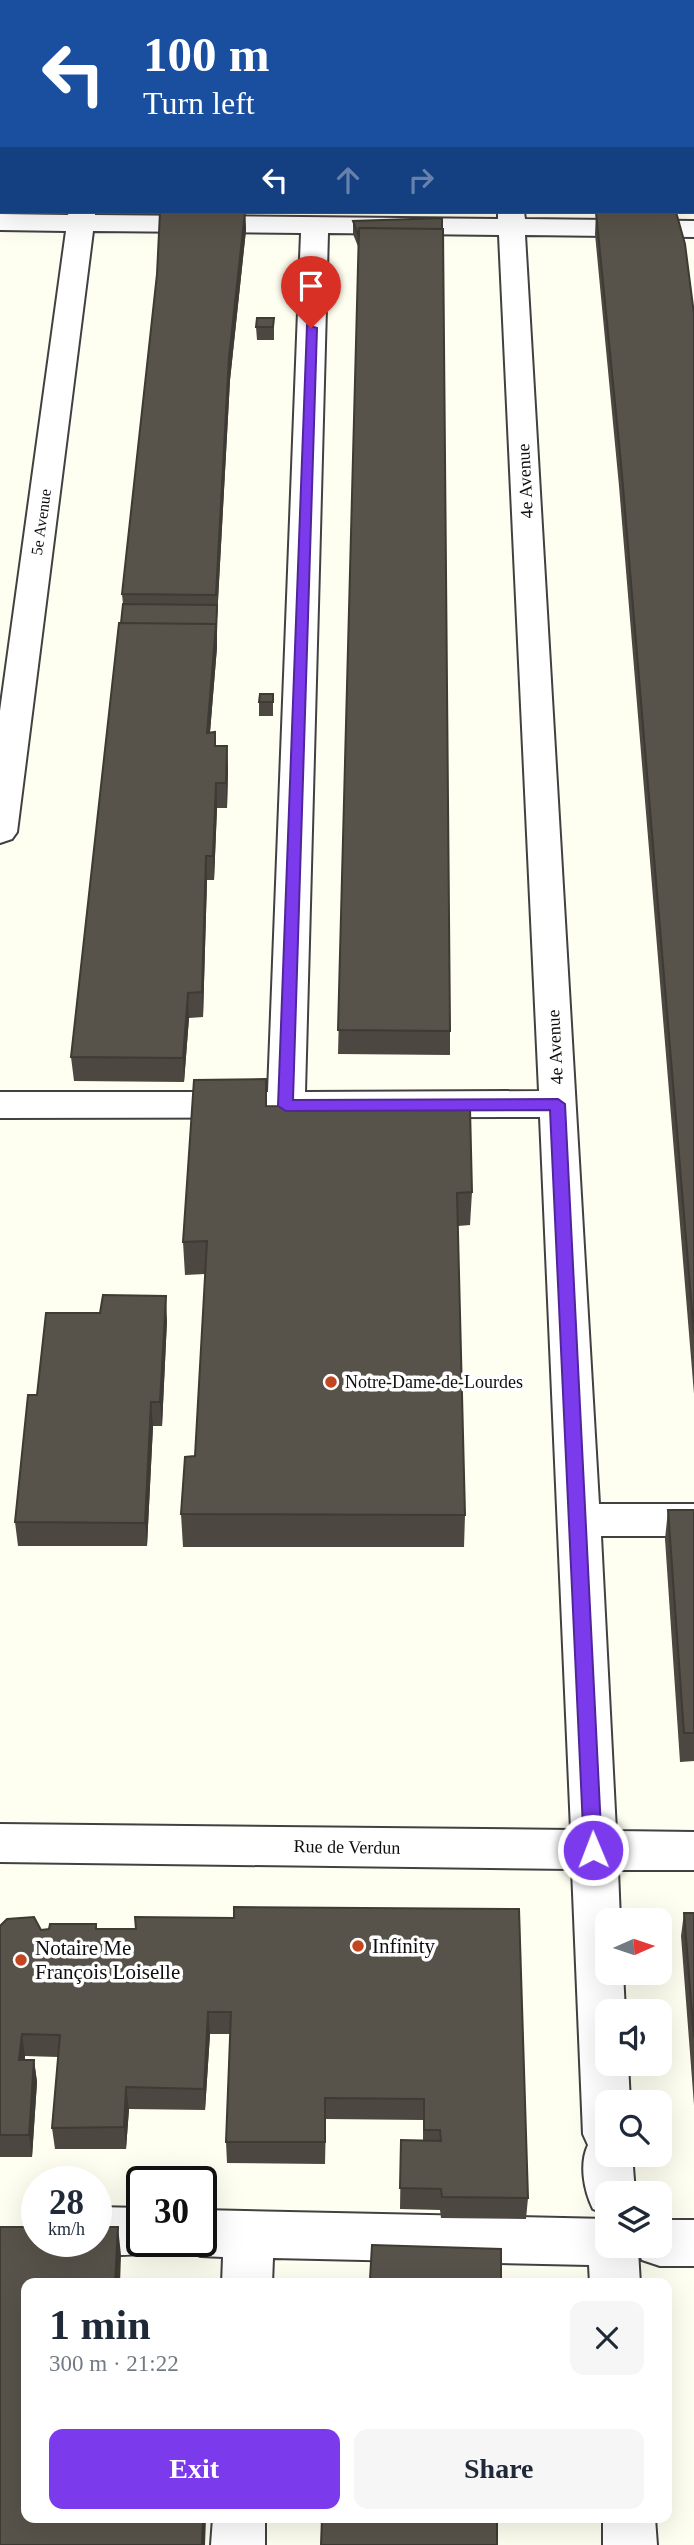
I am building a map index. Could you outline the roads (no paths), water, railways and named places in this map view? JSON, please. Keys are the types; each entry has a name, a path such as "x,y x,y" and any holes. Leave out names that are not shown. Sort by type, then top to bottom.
{"street":[{"path":"0,222 81,217 315,225 511,220 694,229"},
{"name":"5e Avenue","path":"0,832 81,217"},
{"name":"4e Avenue","path":"511,220 579,1520 605,2090"},
{"path":"286,1106 315,225"},
{"path":"0,1105 558,1104"},
{"path":"579,1520 694,1520"},
{"name":"Rue de Verdun","path":"0,1843 694,1852"},
{"path":"217,2233 595,2242"},
{"path":"247,2278 249,2234"},
{"path":"672,2243 694,2243"},
{"path":"614,2258 615,2278"},
{"path":"239,2523 239,2545"},
{"path":"629,2523 630,2545"}],"place":[{"name":"Notre-Dame-de-Lourdes","path":"331,1382"},
{"name":"Infinity","path":"358,1946"},
{"name":"Notaire Me François Loiselle","path":"21,1960"}]}
